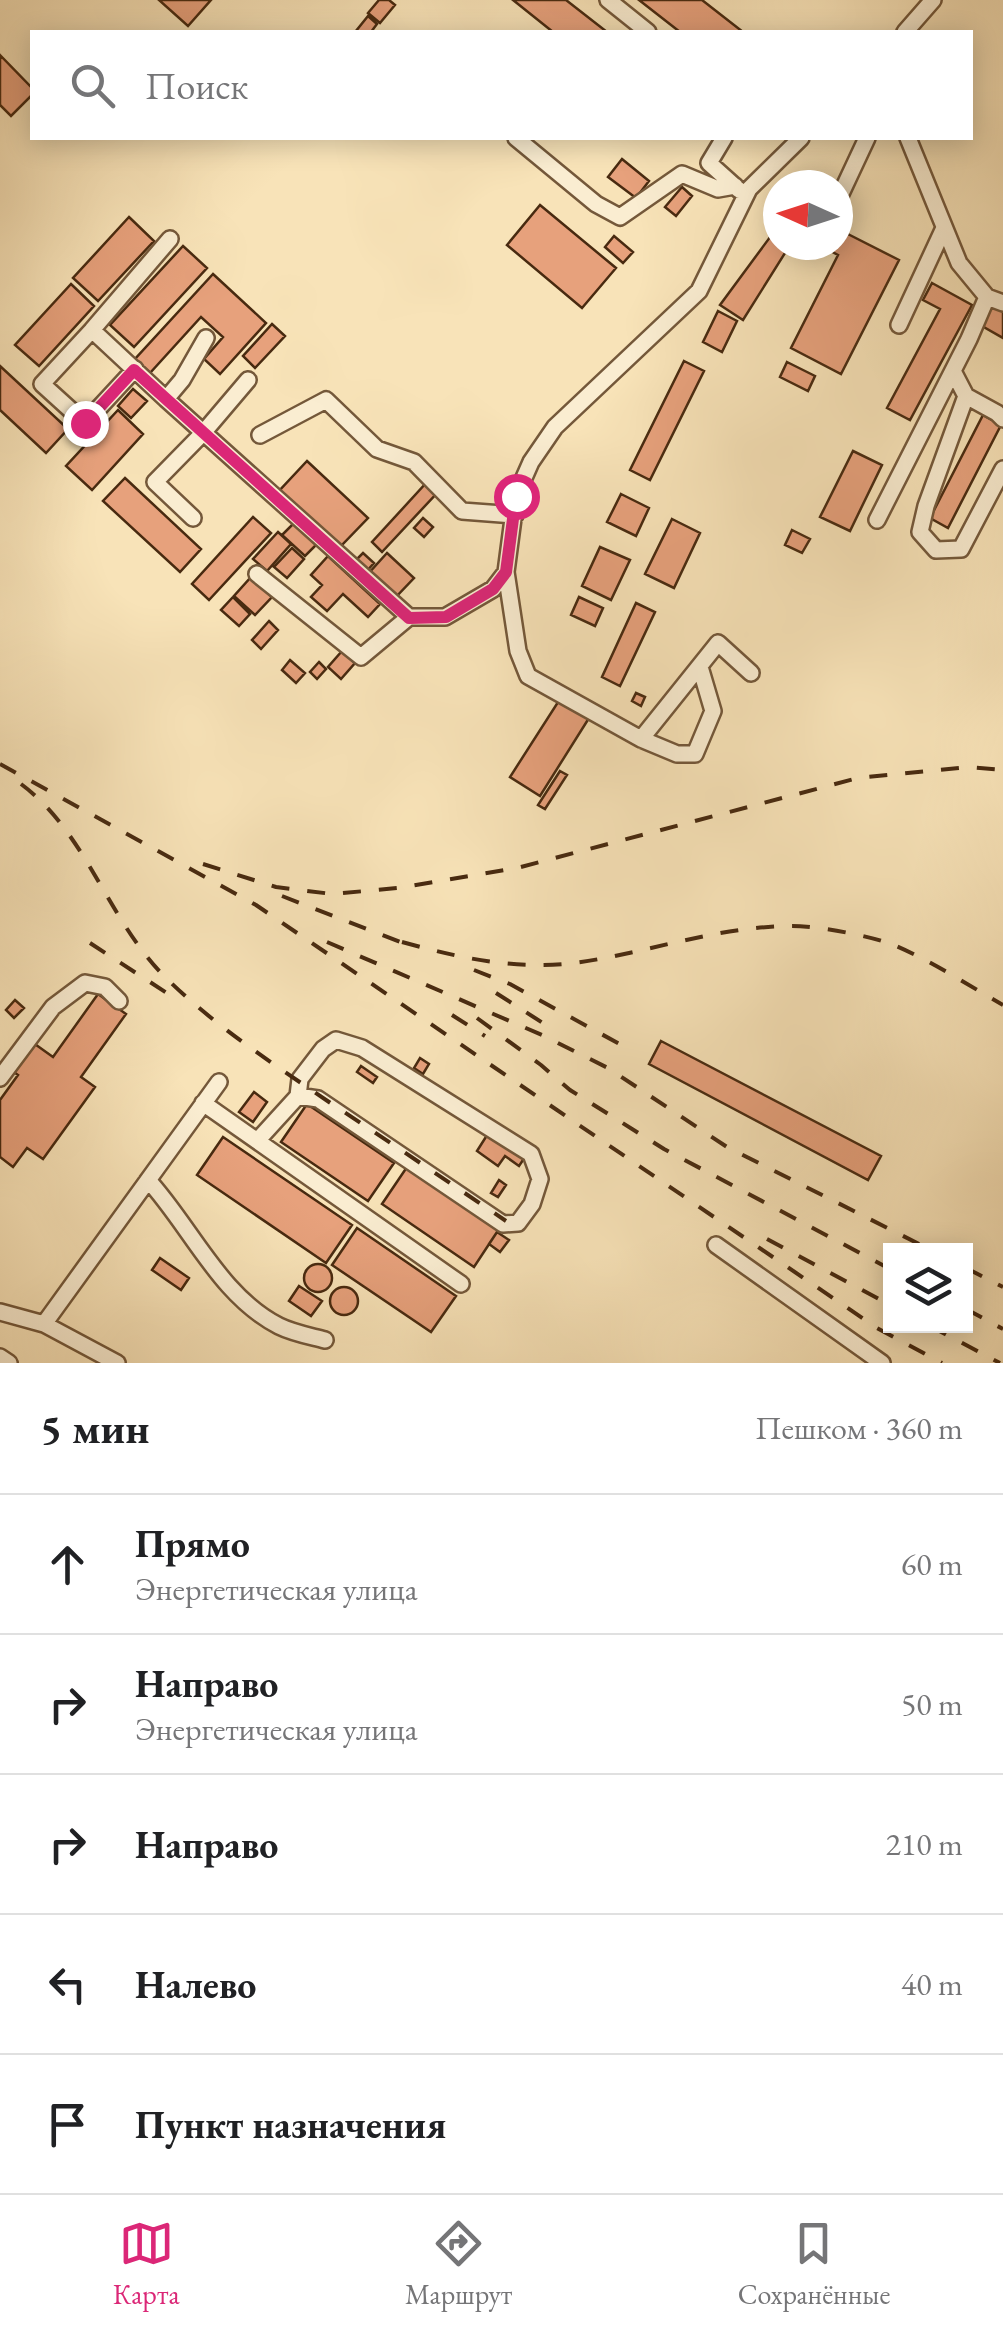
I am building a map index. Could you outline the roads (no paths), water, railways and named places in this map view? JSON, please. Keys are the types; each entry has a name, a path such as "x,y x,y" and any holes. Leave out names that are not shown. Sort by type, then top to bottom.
{"street":[{"path":"608,0 646,30"},
{"path":"908,30 933,0"},
{"path":"518,140 596,204 620,217 682,174 718,189 749,189 799,140"},
{"path":"723,140 710,163 740,191"},
{"path":"852,170 866,140"},
{"path":"909,140 959,263 987,297 1003,304"},
{"path":"700,667 712,710 695,754 677,754 528,676 518,651 506,572 516,496 531,462 554,427 699,291 740,191"},
{"path":"898,325 944,228"},
{"path":"134,370 85,423 42,384 170,239"},
{"path":"876,520 987,297"},
{"path":"92,330 409,618"},
{"path":"166,399 206,338"},
{"path":"953,371 966,396 998,412 1003,419"},
{"path":"193,518 156,482 248,380"},
{"path":"966,396 920,532 936,550 961,549 1003,469"},
{"path":"260,435 326,400 377,449 414,462 462,511 514,515"},
{"path":"257,574 362,657 409,618 446,617 493,589 506,572"},
{"path":"641,738 718,643 751,673"},
{"path":"0,1078 53,1006 85,984 105,987 120,1002"},
{"path":"257,1141 298,1096 300,1079 336,1040 362,1048 531,1154 540,1179 532,1204 518,1223 503,1224 318,1099 298,1096"},
{"path":"44,1324 219,1082"},
{"path":"203,1104 460,1284"},
{"path":"148,1180 244,1302 280,1326 325,1340"},
{"path":"716,1245 882,1363"},
{"path":"0,1312 44,1324 117,1363"},
{"path":"0,1358 9,1363"}],"railway":[{"path":"0,764 256,905 877,1328 942,1363"},
{"path":"203,864 276,887 332,894 398,888 517,868 858,778 968,767 1003,770"},
{"path":"21,784 63,827 128,931 185,996 265,1058 506,1221"},
{"path":"282,896 413,947"},
{"path":"402,942 487,961 552,965 602,959 737,930 816,928 896,946 1003,1005"},
{"path":"327,942 542,1035 608,1068 727,1147 917,1243"},
{"path":"90,943 173,997"},
{"path":"474,970 510,984 625,1047"},
{"path":"496,993 546,1025"},
{"path":"452,1015 485,1036"},
{"path":"477,1018 570,1090 664,1149 883,1265"},
{"path":"767,1239 883,1301"},
{"path":"973,1272 1003,1287"},
{"path":"973,1313 1003,1329"},
{"path":"943,1333 1000,1363"}]}
